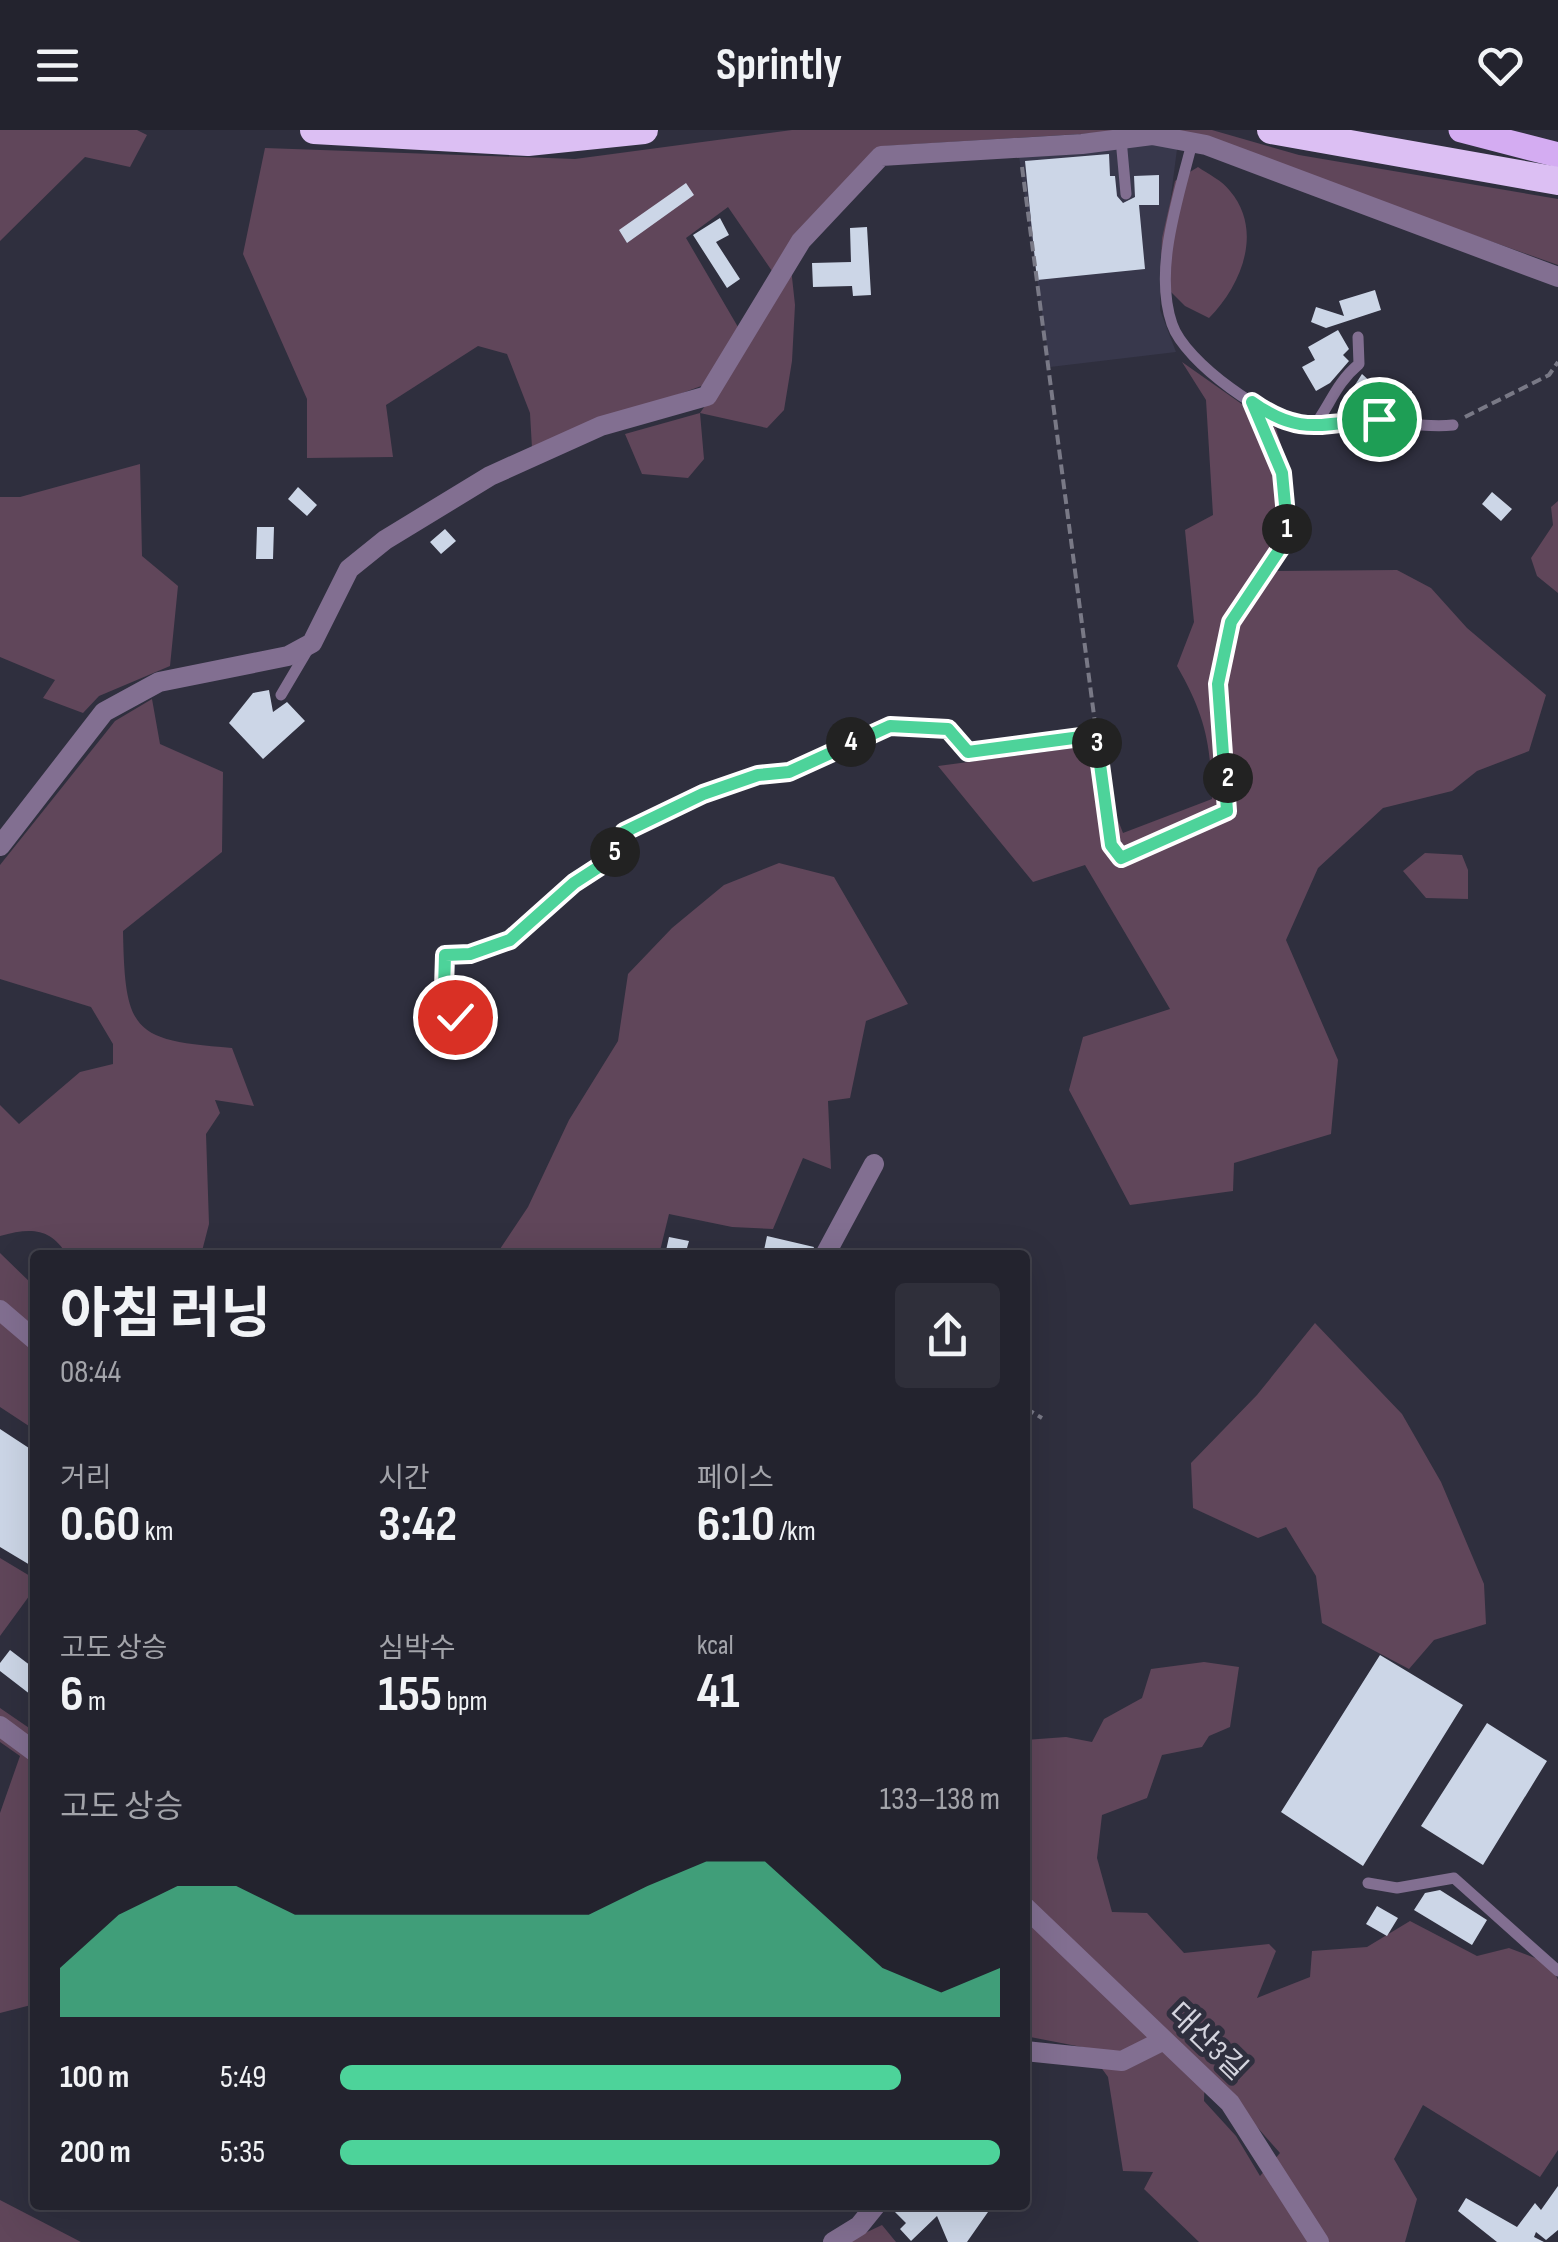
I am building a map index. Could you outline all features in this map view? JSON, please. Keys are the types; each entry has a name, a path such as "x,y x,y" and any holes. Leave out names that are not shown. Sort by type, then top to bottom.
{"highway":[{"path":"314,130 528,142 644,130"},
{"path":"1271,130 1558,181"},
{"path":"1288,130 1316,138"}],"main road":[{"path":"1352,130 1558,171"},
{"path":"1461,130 1558,155"}],"street":[{"path":"0,846 104,712 159,682 288,656 312,643 349,569 385,540 490,476 569,440 601,426 707,396 800,241 881,156 1152,135 1192,142 1349,196 1558,277"},
{"path":"828,1250 874,1164"},
{"path":"0,1310 30,1336"},
{"path":"0,1726 30,1748"},
{"name":"대산3길","path":"1030,1912 1230,2103 1320,2242"},
{"path":"1030,2052 1122,2061 1164,2040"},
{"path":"833,2242 859,2226 872,2210"}],"lane":[{"path":"1121,139 1126,194"},
{"path":"1192,142 1165,254 1172,324 1198,362 1266,412 1312,429 1379,419 1424,428 1453,425"},
{"path":"1312,429 1326,412 1338,382 1359,364 1358,337"},
{"path":"280,695 312,643"},
{"path":"1368,1883 1398,1888 1454,1878 1558,1971"}],"path":[{"path":"1020,148 1111,845 1121,858 1227,811 1218,684 1231,622 1288,537 1282,473 1252,402"},
{"path":"1453,425 1487,402 1549,375 1558,362"},
{"path":"455,1017 444,989 445,955 470,954 510,940 574,883 611,859 624,832 703,794 758,775 789,772 890,726 948,729 968,752 1096,735"},
{"path":"1030,1411 1042,1418"}],"shaded area":[{"path":"0,130 137,130 147,135 130,167 85,157 0,241"},
{"path":"792,130 1144,130 885,146 772,271 728,207 686,238 738,327 704,385 532,448 530,413 507,354 478,346 386,405 393,457 307,458 307,399 243,254 265,148 575,159"},
{"path":"1160,130 1212,130 1299,155 1558,199 1558,265 1269,163"},
{"path":"1153,141 1177,149 1160,281 1160,310 1176,352 1050,367 1019,156"},
{"path":"1198,167 1227,187 1246,223 1247,240 1239,274 1209,318 1185,306 1160,281 1162,238 1175,181"},
{"path":"791,268 795,305 784,410 767,428 700,413 741,354"},
{"path":"1182,362 1276,428 1290,500 1288,535 1277,571 1397,570 1431,588 1467,628 1546,695 1529,751 1477,771 1452,791 1383,808 1318,868 1286,940 1338,1060 1331,1134 1234,1163 1233,1191 1130,1205 1069,1090 1083,1037 1170,1009 1085,865 1033,882 938,766 1089,746 1123,833 1212,799 1205,730 1177,666 1194,622 1185,530 1213,515 1206,400"},
{"path":"700,413 704,459 688,478 642,474 625,434"},
{"path":"140,464 142,556 178,586 170,666 99,696 83,713 43,698 55,680 0,657 0,497 20,497"},
{"path":"1558,501 1558,593 1537,576 1531,558 1553,525 1551,507"},
{"path":"152,699 160,744 223,772 222,852 123,931 127,991 141,1025 173,1041 232,1048 254,1106 215,1100 220,1113 206,1134 209,1224 202,1250 63,1250 54,1239 38,1232 0,1236 0,1105 19,1124 80,1072 113,1064 113,1044 91,1007 0,979 0,865 115,721"},
{"path":"1425,853 1462,855 1468,870 1468,899 1426,898 1403,871"},
{"path":"779,863 834,877 908,1004 866,1021 850,1098 828,1101 831,1169 803,1158 773,1229 732,1227 669,1214 660,1250 499,1250 528,1207 569,1120 618,1041 628,974 672,928 724,885"},
{"path":"0,1253 30,1282 30,1327 0,1301"},
{"path":"0,1322 30,1343 30,1427 0,1407"},
{"path":"1315,1323 1402,1414 1441,1482 1484,1584 1486,1624 1434,1640 1409,1669 1322,1623 1316,1576 1286,1527 1258,1538 1193,1508 1191,1463 1257,1395"},
{"path":"0,1558 30,1576 30,1595 0,1636"},
{"path":"1204,1662 1239,1667 1230,1727 1209,1736 1202,1747 1162,1755 1147,1798 1102,1815 1097,1858 1112,1912 1147,1913 1184,1953 1269,1944 1276,1951 1257,1998 1310,1977 1312,1951 1367,1947 1410,1921 1477,1956 1509,1948 1551,1964 1558,1980 1558,2150 1540,2177 1423,2105 1394,2159 1417,2199 1405,2242 1199,2242 1144,2189 1153,2172 1123,2171 1108,2077 1087,2048 1030,2037 1030,1740 1066,1737 1092,1742 1104,1719 1142,1698 1151,1669","holes":["1205,2068 1280,2153 1260,2176 1236,2136 1204,2101"]},
{"path":"0,1708 30,1729 30,2005 0,2013 0,1813 20,1756 0,1742"},
{"path":"0,2200 81,2242 0,2242"},
{"path":"882,2225 896,2242 846,2242"}],"building":[{"path":"1109,154 1110,176 1115,176 1117,196 1123,203 1135,197 1134,176 1159,175 1159,205 1139,205 1145,269 1037,280 1025,161"},
{"path":"686,183 694,195 627,243 619,230"},
{"path":"720,218 729,235 716,242 740,279 727,288 693,235"},
{"path":"867,227 871,295 853,296 852,286 813,287 812,263 851,262 850,228"},
{"path":"1375,290 1381,310 1326,328 1311,322 1316,307 1344,316 1339,301"},
{"path":"1338,330 1349,349 1343,355 1349,361 1330,383 1316,391 1302,367 1315,360 1308,347"},
{"path":"1362,374 1373,384 1412,391 1407,414 1363,408 1337,413"},
{"path":"298,487 317,505 307,516 288,499"},
{"path":"1492,492 1512,509 1501,521 1482,504"},
{"path":"257,527 274,527 273,559 256,559"},
{"path":"445,529 456,541 441,554 430,542"},
{"path":"269,690 273,712 287,702 305,721 263,759 229,723 253,693"},
{"path":"767,1236 814,1247 813,1250 764,1250"},
{"path":"669,1237 689,1241 686,1250 666,1250"},
{"path":"0,1429 30,1449 30,1565 0,1547"},
{"path":"10,1650 30,1665 30,1694 0,1671 0,1663"},
{"path":"1380,1655 1463,1705 1363,1866 1281,1812"},
{"path":"1487,1723 1547,1761 1483,1865 1421,1826"},
{"path":"1440,1890 1487,1920 1472,1945 1414,1910 1425,1893"},
{"path":"1377,1906 1398,1918 1387,1936 1366,1924"},
{"path":"1558,2186 1558,2230 1546,2240 1536,2232 1534,2237 1544,2242 1497,2242 1458,2211 1466,2198 1517,2227 1535,2203 1541,2210"},
{"path":"895,2212 988,2212 967,2242 948,2242 937,2216 911,2241 900,2229 906,2223"}],"route":[{"path":"455,1017 444,989 445,955 470,954 510,940 574,883 611,859 624,832 703,794 758,775 789,772 890,726 948,729 968,752 1096,735 1111,845 1121,858 1227,811 1229,786 1218,684 1231,622 1288,537 1282,473 1252,402 1266,412 1312,429 1342,421 1379,419"}]}
